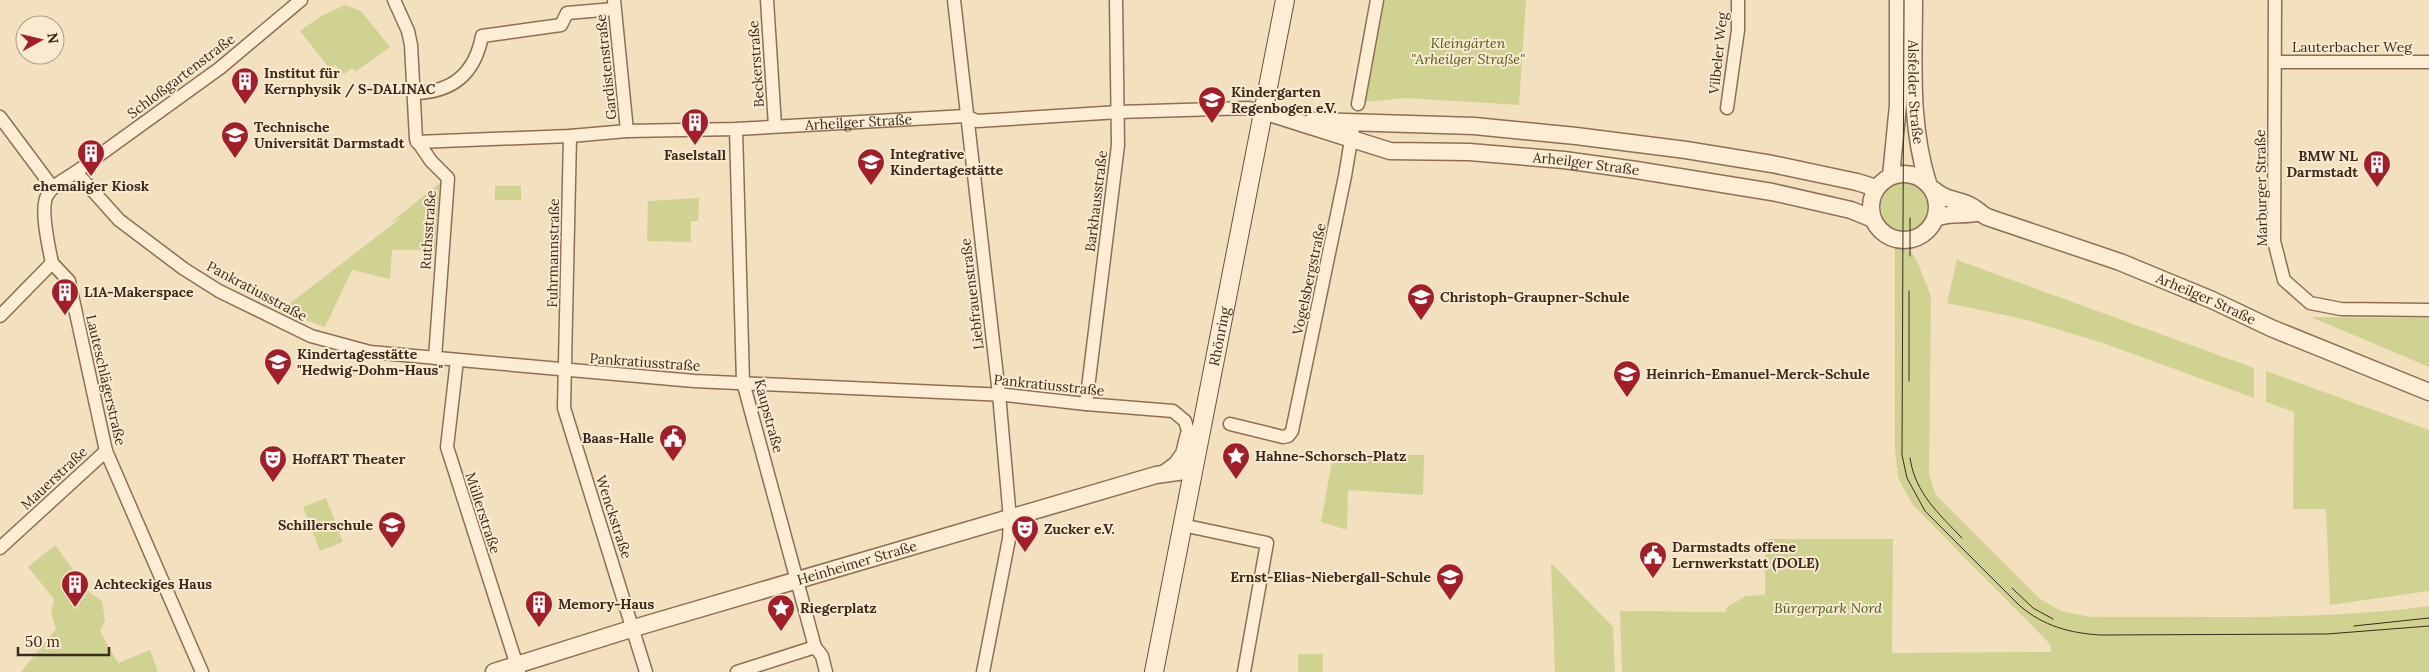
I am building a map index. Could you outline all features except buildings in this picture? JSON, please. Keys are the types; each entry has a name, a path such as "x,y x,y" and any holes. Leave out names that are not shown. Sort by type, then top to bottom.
{"main road":[{"name":"Rhönring","path":"1154,672 1285,0"},
{"path":"1190,434 1206,352 1217,344"}],"street":[{"name":"Schloßgartenstraße","path":"53,188 220,68 301,0"},
{"path":"394,0 408,31 413,60 417,142"},
{"name":"Beckerstraße","path":"767,0 775,126"},
{"name":"Liebfrauenstraße","path":"954,0 999,394 1010,519 1010,539 983,672"},
{"name":"Barkhausstraße","path":"1086,404 1118,146 1116,0"},
{"path":"1358,104 1377,0"},
{"name":"Vilbeler Weg","path":"1727,108 1738,30 1738,0"},
{"name":"Alsfelder Straße","path":"1891,176 1898,105 1898,0"},
{"name":"Alsfelder Straße","path":"1914,0 1914,121 1919,156 1931,186"},
{"name":"Marburger Straße","path":"2276,0 2274,241 2284,280 2310,303 2318,305 2341,309 2429,310"},
{"path":"415,93 431,92 459,79 471,69 479,54 482,36 561,26 566,13 614,4"},
{"name":"Gardistenstraße","path":"614,4 627,131"},
{"name":"Lauterbacher Weg","path":"2275,62 2429,62"},
{"name":"Arheilger Straße","path":"417,142 966,116 978,121 1119,112 1249,108 1298,121 1390,151 1469,152 1564,160 1772,192 1851,210 1873,219 1882,232 1888,236 1902,240 1918,237 1925,233 1936,218 1949,213 1967,215 1978,213"},
{"path":"0,117 53,188 46,196 44,204 52,263 0,316"},
{"name":"Arheilger Straße","path":"1298,121 1474,126 1613,141 1772,164 1876,188"},
{"name":"Vogelsbergstraße","path":"1230,424 1284,437 1292,431 1352,140 1354,122"},
{"name":"Kaupstraße","path":"736,128 743,382 815,648 822,656 826,672"},
{"name":"Fuhrmannstraße","path":"566,371 570,136"},
{"name":"Ruthsstraße","path":"417,142 431,161 448,178 435,358"},
{"name":"Pankratiusstraße","path":"76,172 119,220 184,269 219,291 311,336 370,352 566,371 743,382 999,394 1173,411 1186,421 1190,434"},
{"name":"Arheilger Straße","path":"1891,176 1910,173 1931,186 1943,198 1971,206 1978,213 2120,262 2212,300 2270,328 2429,392"},
{"path":"1873,219 1872,198 1876,188 1891,176"},
{"path":"1931,186 1938,209 1936,218"},
{"name":"Lauteschlägerstraße","path":"52,263 69,281 96,413 106,451 202,672"},
{"name":"Müllerstraße","path":"457,360 446,446 518,668"},
{"name":"Wenckstraße","path":"566,371 562,395 564,408 646,672"},
{"path":"1165,473 1176,465 1184,454 1190,434"},
{"name":"Mauerstraße","path":"0,548 106,451"},
{"name":"Heinheimer Straße","path":"494,672 518,668 636,636 797,580 1165,473 1192,470"},
{"path":"1182,525 1267,543 1244,672"},
{"path":"737,672 815,648"}],"green space":[{"name":"Kleingärten \"Arheilger Straße\"","path":"1381,0 1526,0 1519,105 1406,98 1365,102"},
{"path":"345,5 361,11 390,47 355,72 352,68 344,74 335,65 330,69 300,31 321,16"},
{"path":"1906,182 1915,184 1926,193 1931,207 1929,216 1920,227 1906,232 1897,230 1886,221 1881,207 1883,198 1892,187"},
{"path":"440,183 435,250 392,250 390,279 352,270 325,327 280,311 401,218 390,223"},
{"path":"495,186 521,186 521,200 495,200"},
{"path":"699,198 698,221 691,221 691,242 647,241 648,201"},
{"name":"Bürgerpark Nord","path":"1895,243 1907,246 1917,261 1931,296 1929,474 1935,494 2040,599 2061,611 2091,617 2303,616 2387,611 2429,606 2429,672 1622,672 1620,611 1726,612 1727,607 1746,596 1765,595 1765,539 1893,539 1892,653 2051,652 2051,645 1913,505 1898,478 1895,448"},
{"path":"1957,260 2254,368 2254,398 2103,343 2023,319 1947,303"},
{"path":"2311,317 2429,318 2429,367"},
{"path":"2266,371 2429,430 2429,591 2330,605 2326,509 2293,509 2294,412 2266,402"},
{"path":"1333,455 1424,455 1423,495 1348,490 1347,530 1321,522"},
{"path":"326,498 343,542 320,551 303,507"},
{"path":"55,545 90,593 102,601 105,621 100,631 118,663 150,650 158,672 21,672 56,629 51,613 54,599 28,567"},
{"path":"1551,563 1613,627 1615,672 1555,672"},
{"path":"1298,654 1323,654 1323,672 1298,672"}],"tram line":[{"path":"1904,0 1902,455 1907,478 1925,511 2020,606 2038,619 2067,630 2100,635 2327,634 2429,626"},
{"path":"1910,218 1910,256"},
{"path":"1909,291 1909,381"},
{"path":"1910,458 1917,482 1929,502 1962,538"},
{"path":"2012,588 2033,608 2053,619"},
{"path":"2354,626 2429,618"}],"place":[{"name":"Institut für Kernphysik / S-DALINAC","path":"245,105"},
{"name":"Kindergarten Regenbogen e.V.","path":"1212,124"},
{"name":"Faselstall","path":"695,146"},
{"name":"Technische Universität Darmstadt","path":"235,159"},
{"name":"ehemaliger Kiosk","path":"91,177"},
{"name":"Integrative Kindertagestätte","path":"871,186"},
{"name":"BMW NL Darmstadt","path":"2377,188"},
{"name":"L1A-Makerspace","path":"65,316"},
{"name":"Christoph-Graupner-Schule","path":"1421,321"},
{"name":"Kindertagesstätte \"Hedwig-Dohm-Haus\"","path":"278,386"},
{"name":"Heinrich-Emanuel-Merck-Schule","path":"1627,398"},
{"name":"Baas-Halle","path":"673,462"},
{"name":"Hahne-Schorsch-Platz","path":"1236,480"},
{"name":"HoffART Theater","path":"273,483"},
{"name":"Schillerschule","path":"392,549"},
{"name":"Zucker e.V.","path":"1025,553"},
{"name":"Darmstadts offene Lernwerkstatt (DOLE)","path":"1653,579"},
{"name":"Ernst-Elias-Niebergall-Schule","path":"1450,601"},
{"name":"Achteckiges Haus","path":"75,608"},
{"name":"Memory-Haus","path":"539,628"},
{"name":"Riegerplatz","path":"781,632"}]}
